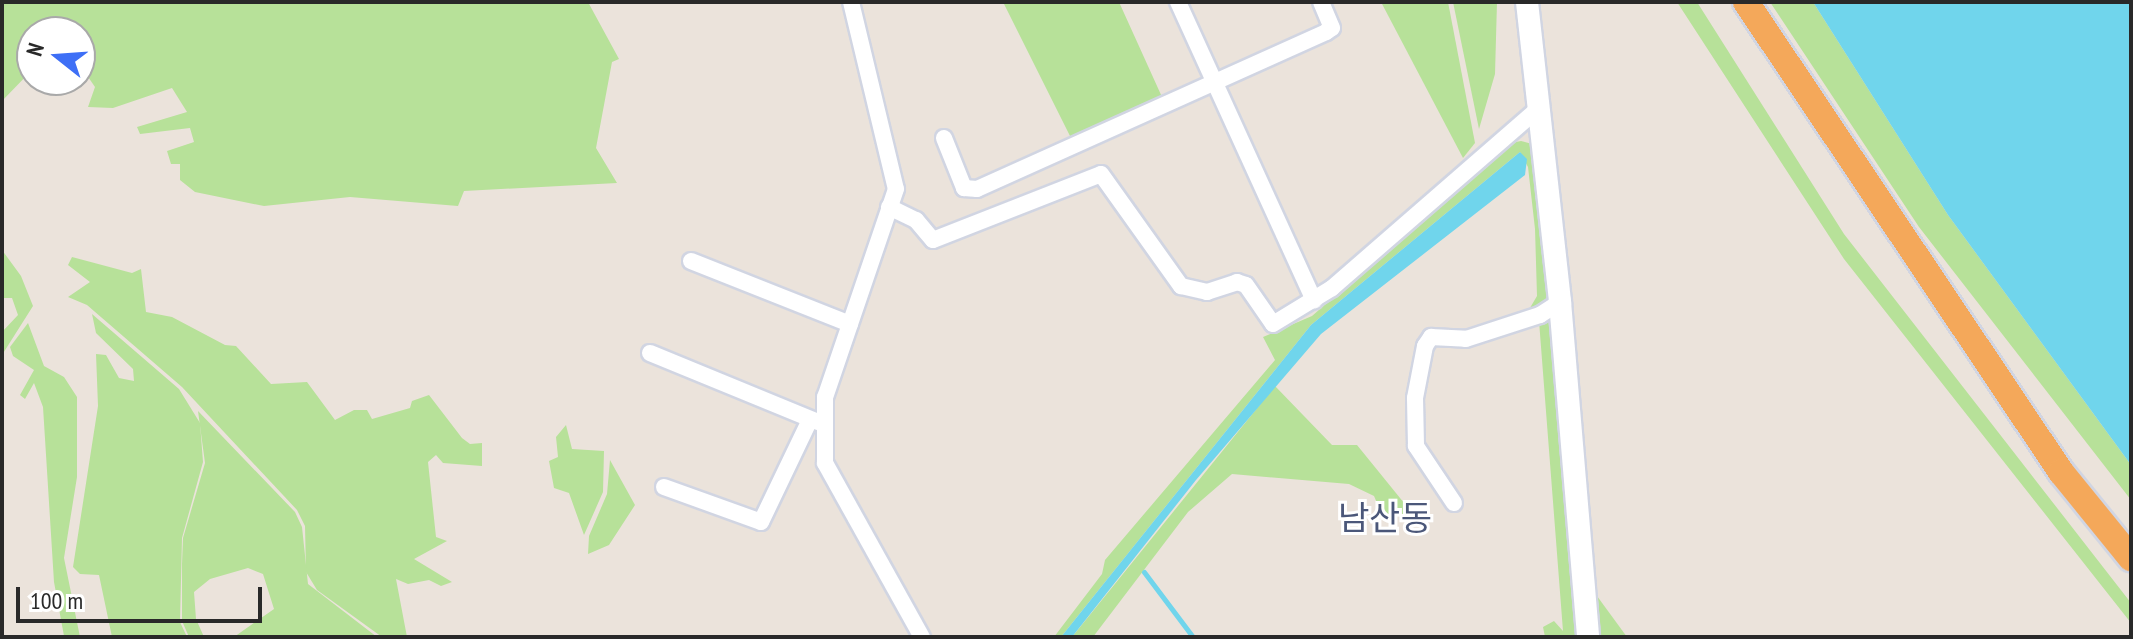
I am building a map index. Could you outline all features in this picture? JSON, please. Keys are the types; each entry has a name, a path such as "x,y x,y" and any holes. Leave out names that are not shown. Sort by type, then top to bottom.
{"highway":[{"path":"1746,2 2061,472 2131,558"}],"main road":[{"path":"1527,2 1560,302 1588,637"}],"street":[{"path":"664,487 761,522 816,422 896,189 851,2"},
{"path":"1178,2 1314,300"},
{"path":"944,138 964,188 977,189 1326,32 1332,28 1321,2"},
{"path":"889,207 916,220 933,240 1101,174 1168,274 1190,292 1246,285 1273,324 1314,300 1538,109"},
{"path":"691,261 850,324"},
{"path":"1454,503 1416,446 1415,398 1425,346 1431,337 1466,339 1540,315 1560,302"},
{"path":"650,353 816,422"},
{"path":"816,422 830,479 922,637"}],"green space":[{"path":"2,2 588,2 619,59 612,62 596,148 617,183 464,191 458,206 350,197 264,206 195,192 180,180 180,164 171,164 167,151 194,142 190,128 140,134 137,127 187,112 172,88 113,108 88,107 92,96 96,96 96,16 16,16 16,87 2,101"},
{"path":"1003,2 1119,2 1162,97 1189,83 1195,92 1073,142"},
{"path":"1381,2 1448,2 1475,143 1463,158"},
{"path":"1453,2 1497,2 1495,74 1479,129"},
{"path":"1677,2 1697,2 1844,234 2131,603 2131,623 1844,259"},
{"path":"1770,2 1813,2 1948,215 2131,465 2131,500 1919,227"},
{"path":"1521,141 1532,144 1550,296 1543,305 1527,313 1537,296 1535,229 1528,167 1520,152 1311,325 1061,637 1054,637 1102,574 1105,560 1275,360 1263,337 1312,316 1511,143"},
{"path":"2,250 21,276 33,306 2,355 2,332 18,315 12,298 2,298"},
{"path":"72,257 132,273 141,269 146,312 172,317 225,345 236,346 271,384 307,382 335,420 354,410 367,410 372,419 410,408 412,401 429,395 462,438 470,444 482,443 482,466 443,463 436,455 428,462 436,537 447,541 414,559 452,582 441,586 429,580 408,584 396,579 407,637 382,637 317,590 306,572 305,526 297,510 182,387 87,305 68,297 90,282 68,265"},
{"path":"92,314 179,389 200,423 203,462 182,538 180,622 187,637 112,637 99,575 80,574 73,567 98,406 96,354 106,355 119,378 134,381 133,369 96,333"},
{"path":"1548,319 1551,325 1578,637 1545,637 1543,627 1554,621 1563,631 1539,321"},
{"path":"28,323 44,366 64,377 77,397 77,477 64,558 80,637 64,636 54,582 43,407 34,383 25,399 20,395 34,370 13,356 10,347"},
{"path":"1275,386 1332,445 1357,445 1413,514 1383,517 1374,496 1349,484 1232,474 1188,512 1093,637 1072,637"},
{"path":"198,411 295,512 302,527 308,584 377,637 234,637 274,609 263,574 248,568 210,579 194,592 196,619 204,637 189,637 182,621 183,538 205,463"},
{"path":"566,425 572,449 604,451 603,492 584,535 569,493 554,488 549,461 558,457 556,437"},
{"path":"610,460 635,505 609,545 588,554 589,536 607,494"},
{"path":"1597,596 1627,637 1597,637"}],"water":[{"path":"1813,2 2131,2 2131,465 1948,215"},
{"path":"1520,152 1527,159 1525,175 1321,334 1196,480 1072,637 1061,637 1311,325"}],"waterway":[{"path":"1144,572 1193,637"}],"district":[{"name":"남산동","path":"1385,518"}]}
